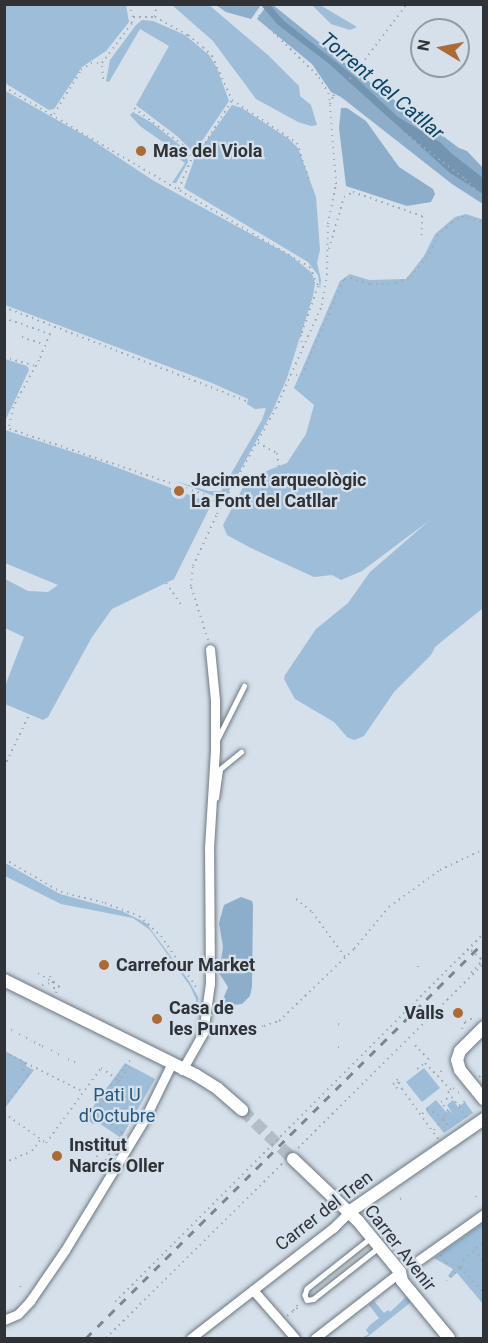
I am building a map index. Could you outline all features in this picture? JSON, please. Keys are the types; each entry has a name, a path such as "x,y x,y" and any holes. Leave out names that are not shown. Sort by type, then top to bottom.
{"street":[{"path":"4,1320 18,1314 30,1301 65,1250 177,1067 203,1033 210,982 210,817 215,749 210,649"},
{"path":"4,980 218,1089 242,1110"},
{"path":"483,1027 460,1050 457,1060 460,1070 483,1100"},
{"name":"Carrer del Tren","path":"191,1338 333,1228 349,1212 483,1119"},
{"name":"Carrer Avenir","path":"293,1155 375,1242 400,1272 402,1281 445,1337"},
{"path":"418,1260 483,1214"},
{"path":"315,1338 400,1272"},
{"path":"253,1290 295,1338"}],"lane":[{"path":"215,749 225,719 244,686"},
{"path":"210,817 216,804 220,769 241,752"},
{"path":"375,1242 313,1299 307,1300 304,1295 307,1289 375,1242"}],"path":[{"path":"103,79 102,63 130,28 133,17 129,4"},
{"path":"155,17 157,4"},
{"path":"210,649 190,577 198,554 258,443 302,345 319,314 326,291 328,224 337,173 329,94 318,75 267,26 251,4"},
{"path":"329,107 333,96 354,74 407,4"},
{"path":"133,17 155,17 188,35 209,52 232,100 297,143 309,180"},
{"path":"54,114 81,70 91,63 102,63"},
{"path":"343,86 465,179 483,199"},
{"path":"4,87 54,114 310,267 318,286 301,335 302,345"},
{"path":"178,190 191,156 201,148 232,100"},
{"path":"134,108 184,145 191,156"},
{"path":"328,252 344,197 353,192 422,216 421,239"},
{"path":"290,375 302,375 344,279 351,278 370,284 396,283 411,277 429,253 436,236 452,222 462,217 483,222"},
{"path":"4,307 246,401"},
{"path":"4,318 50,334 36,366 13,407 9,428"},
{"path":"21,337 45,345"},
{"path":"4,357 36,366"},
{"path":"4,427 203,494 222,506"},
{"path":"258,443 277,453 279,467"},
{"path":"166,583 182,606"},
{"path":"4,767 29,715"},
{"path":"203,1033 214,1029 264,1026 279,1021 345,957 389,907 422,882 483,849"},
{"path":"4,859 61,892 105,903 139,916 161,936 192,980"},
{"path":"296,899 312,912 345,957"},
{"path":"459,959 482,935"},
{"path":"115,1302 482,935"},
{"path":"106,1338 293,1155 471,974 483,960 470,949"},
{"path":"38,973 59,986"},
{"path":"42,985 52,982 60,981 56,993 52,982 50,976"},
{"path":"457,993 459,986"},
{"path":"428,1017 436,1014"},
{"path":"462,1029 473,1018"},
{"path":"4,1027 46,1048"},
{"path":"415,1045 428,1059 431,1058"},
{"path":"51,1050 62,1056"},
{"path":"4,1052 84,1092"},
{"path":"68,1059 79,1064"},
{"path":"88,1120 131,1059"},
{"path":"4,1106 28,1075 23,1070 25,1062"},
{"path":"417,1069 425,1063 452,1089 448,1092 466,1117"},
{"path":"118,1079 130,1066"},
{"path":"4,1113 46,1143 101,1068 118,1079 126,1096 122,1134 101,1168 93,1162 102,1149"},
{"path":"438,1077 441,1071"},
{"path":"478,1077 483,1073"},
{"path":"402,1089 395,1087 398,1082 393,1084 398,1079 402,1089 438,1137"},
{"path":"434,1130 448,1111 441,1102 451,1096"},
{"path":"459,1106 465,1101"},
{"path":"422,1114 427,1109 444,1118"},
{"path":"444,1118 446,1130"},
{"path":"112,1126 122,1134"},
{"path":"4,1163 32,1151 41,1139"},
{"path":"447,1279 483,1242"},
{"path":"475,1249 483,1263"},
{"path":"439,1254 446,1263 461,1267 483,1293"},
{"path":"299,1307 293,1311 301,1301"}],"green space":[{"path":"4,5 126,5 129,22 106,51 82,67 54,109 49,110 5,83"},
{"path":"172,5 209,5 269,56 299,86 300,96 311,105 317,125 311,126 298,122 256,99 213,41"},
{"path":"312,5 320,5 357,27 350,30 331,24"},
{"path":"142,20 153,21 185,35 209,55 217,68 229,101 196,150 191,150 177,136 136,105 169,46 140,29 109,82 106,81 110,60"},
{"path":"4,90 89,138 154,181 291,256 312,273 315,283 313,296 287,378 272,412 224,500 175,481 209,491 221,491 262,420 266,408 255,409 247,404 248,399 212,383 5,305"},
{"path":"232,105 242,108 289,139 298,148 316,197 320,250 317,263 321,280 320,289 318,275 308,262 184,188 195,157"},
{"path":"133,112 152,123 186,150 188,162 176,183 172,183 185,163 170,152 170,147 140,126 130,115"},
{"path":"466,214 484,220 483,608 435,647 431,655 394,692 364,736 354,740 347,737 334,722 295,699 284,679 285,675 316,629 348,603 370,572 430,520 362,571 341,580 332,575 314,577 251,548 227,535 223,525 248,478 287,463 306,434 314,405 294,388 340,281 350,274 369,280 406,279 424,256 435,234 455,217"},
{"path":"5,359 27,366 29,370 5,421"},
{"path":"5,430 97,460 200,499 209,509 174,579 112,609 92,637 48,717 43,720 5,704 5,686 24,637 5,628 5,579 28,591 48,592 58,585 5,563"},
{"path":"5,863 60,894 122,911 146,923 189,981 198,997 199,1017 196,999 190,986 150,930 133,918 61,904 5,876"},
{"path":"5,1051 27,1063 26,1066 34,1070 5,1108"},
{"name":"Pati U d'Octubre","path":"125,1063 155,1079 121,1138 96,1121 93,1124 85,1118"},
{"path":"424,1068 440,1088 422,1102 406,1082"},
{"path":"436,1100 446,1112 449,1110 453,1114 447,1105 453,1100 458,1107 465,1102 473,1113 444,1133 426,1108"},
{"path":"483,1223 483,1304 457,1273 451,1278 448,1276 453,1269 434,1258"},
{"path":"407,1296 411,1302 366,1338 362,1338 369,1334 366,1330 379,1318 369,1305 374,1301 384,1313 388,1310 390,1312"}],"shaded area":[{"path":"216,5 261,5 251,19 226,12"},
{"path":"261,5 270,5 284,21 354,76 398,117 440,142 483,178 483,194 450,173 328,63 277,24"},
{"path":"267,5 273,5 355,71 459,148 467,151 483,168 483,204 452,184 341,97 331,92 312,64 257,19"},
{"path":"341,108 347,108 366,121 399,167 433,189 435,194 431,202 407,206 346,186 339,128"},
{"path":"241,897 252,901 253,905 252,987 250,996 242,1004 224,1006 221,1004 228,987 219,973 223,947 219,923 224,905"}],"tunnel":[{"path":"242,1110 293,1159"}],"railway":[{"path":"86,1338 484,942"}],"place":[{"name":"Mas del Viola","path":"141,151"},
{"name":"Jaciment arqueològic La Font del Catllar","path":"179,491"},
{"name":"Carrefour Market","path":"104,965"},
{"name":"Valls","path":"458,1013"},
{"name":"Casa de les Punxes","path":"157,1019"},
{"name":"Institut Narcís Oller","path":"57,1156"}],"water label":[{"name":"Torrent del Catllar","path":"382,86"}]}
